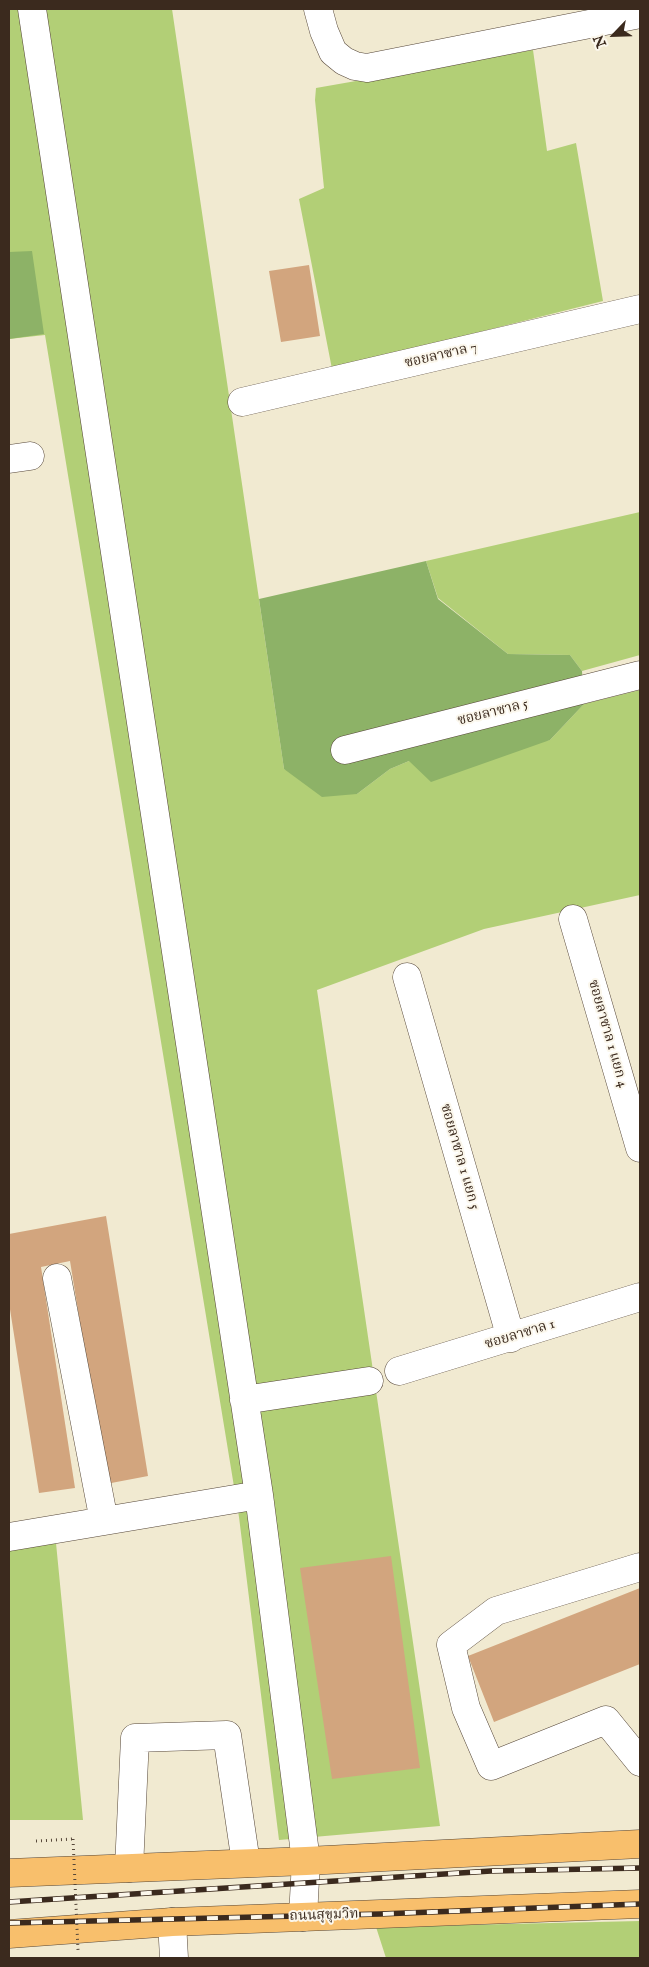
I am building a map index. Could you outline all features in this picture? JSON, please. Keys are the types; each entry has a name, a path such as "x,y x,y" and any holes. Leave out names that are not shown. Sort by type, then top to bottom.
{"highway":[{"path":"9,1872 306,1861 640,1844"},
{"name":"ถนนสุขุมวิท","path":"9,1934 172,1922 640,1904"}],"street":[{"path":"32,9 259,1495 306,1861 303,1917"},
{"path":"318,9 324,31 334,52 344,61 355,66 367,68 640,14"},
{"name":"ซอยลาซาล 7","path":"242,402 640,309"},
{"name":"ซอยลาซาล 5","path":"345,750 640,675"},
{"name":"ซอยลาซาล 1 แยก 4","path":"573,920 640,1148"},
{"name":"ซอยลาซาล 1 แยก 5","path":"407,977 511,1338"},
{"path":"57,1278 104,1521"},
{"name":"ซอยลาซาล 1","path":"400,1371 640,1298"},
{"path":"244,1400 369,1381"},
{"path":"9,1537 259,1495"},
{"path":"640,1567 496,1611 451,1645 466,1708 490,1766 606,1720 640,1762"},
{"path":"129,1868 135,1738 227,1735 246,1863"},
{"path":"172,1922 174,1958"}],"path":[{"path":"35,1841 72,1839 78,1950"}],"green space":[{"path":"9,9 172,9 284,769 357,794 390,769 409,761 550,740 584,704 640,690 640,895 484,929 317,990 440,1826 279,1840 239,1517 45,335 9,339"},
{"path":"533,50 547,151 576,143 603,301 332,369 299,199 324,188 315,100 316,88"},
{"path":"32,251 44,334 9,339 9,252"},
{"path":"640,512 640,655 582,671 570,655 508,654 438,598 426,561"},
{"path":"426,561 438,599 508,654 570,655 582,671 584,704 550,740 431,782 409,761 390,769 357,794 322,797 284,769 259,599"},
{"path":"56,1543 83,1820 9,1820 9,1550"},
{"path":"640,1921 640,1958 386,1958 376,1927"}],"building":[{"path":"309,265 320,336 281,342 269,271"},
{"path":"106,1216 148,1476 106,1484 70,1261 41,1267 75,1488 39,1493 9,1303 9,1234"},
{"path":"391,1556 420,1768 332,1779 300,1568"},
{"path":"640,1588 640,1664 494,1722 468,1656"}],"railway":[{"path":"9,1902 491,1871 640,1868"},
{"path":"9,1923 380,1914 640,1904"}]}
